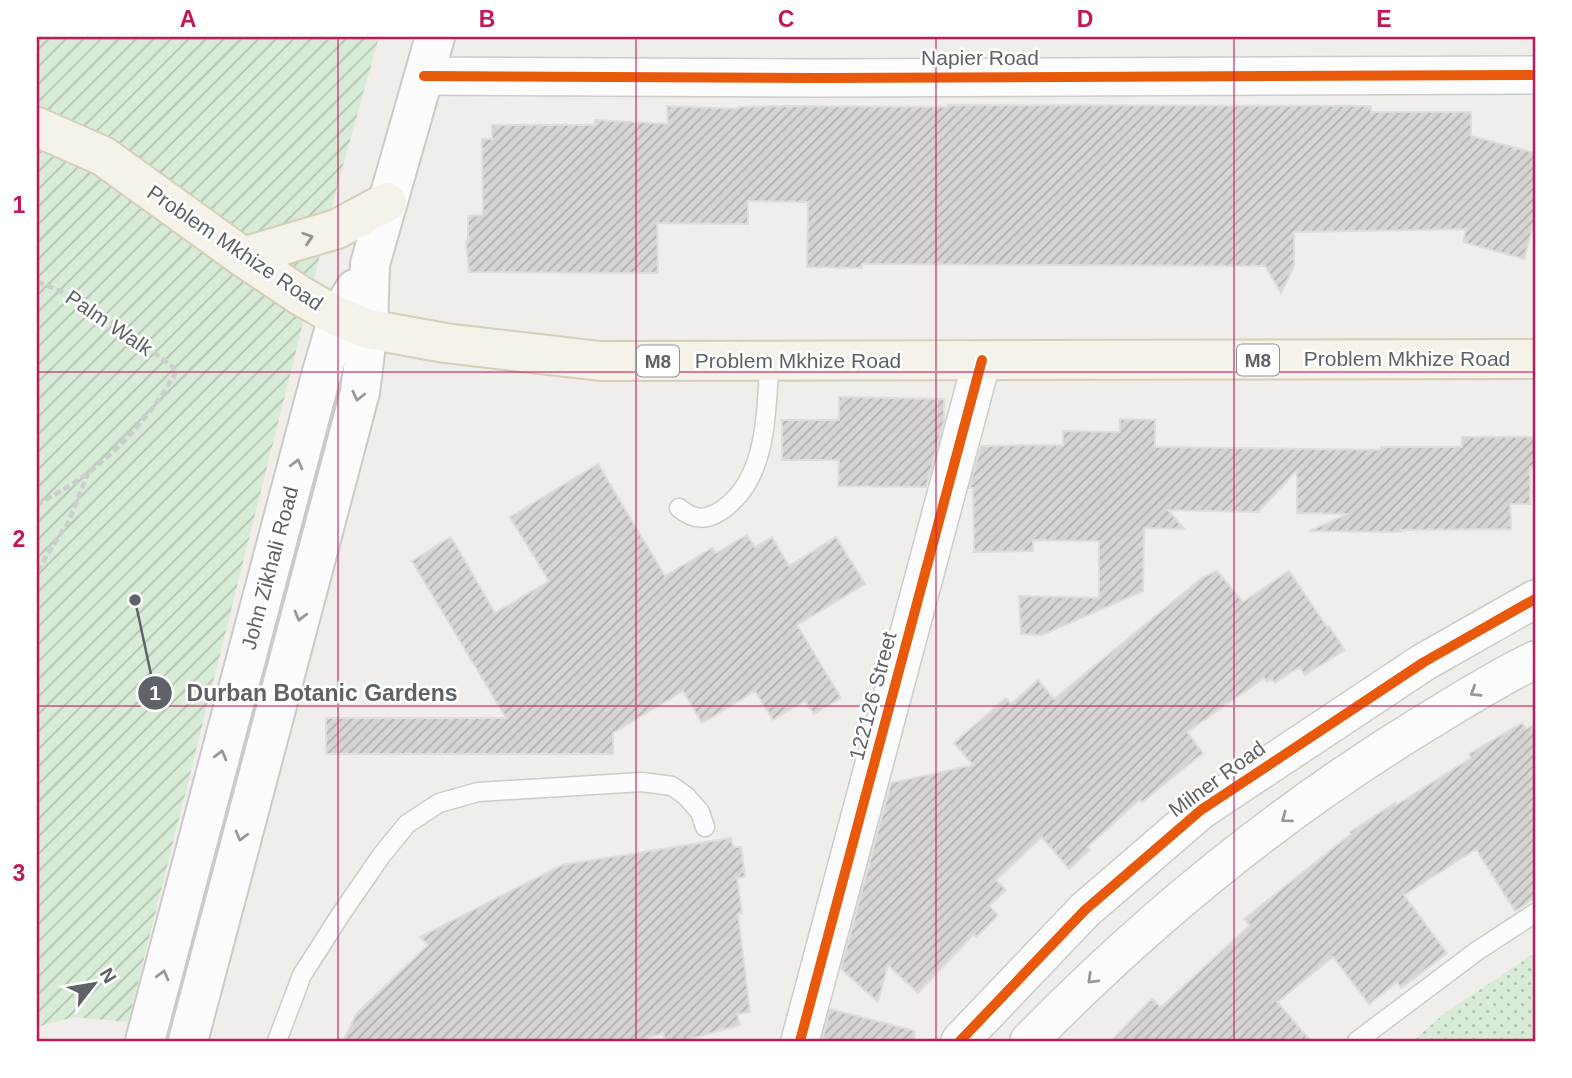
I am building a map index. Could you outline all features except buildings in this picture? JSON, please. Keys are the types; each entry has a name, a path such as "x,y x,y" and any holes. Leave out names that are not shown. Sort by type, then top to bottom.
{"main road":[{"name":"John Zikhali Road","path":"145,1041 320,379 353,323 435,37"},
{"name":"Problem Mkhize Road","path":"37,127 103,156 301,296 353,323 445,343 600,361 1535,359"},
{"path":"243,257 337,229 387,202"},
{"name":"John Zikhali Road","path":"188,1041 360,392 353,323"}],"street":[{"name":"Napier Road","path":"424,76 819,78 1535,75"},
{"name":"122126 Street","path":"800,1041 982,360"},
{"name":"Milner Road","path":"960,1041 1085,910 1205,808 1424,662 1535,599"},
{"path":"1029,1041 1122,950 1238,853 1361,763 1503,675 1535,660"},
{"path":"1205,808 1238,853"},
{"path":"1085,910 1122,950"}],"lane":[{"path":"679,508 690,516 701,519 714,516 727,507 754,471 761,446 770,361"},
{"path":"277,1041 302,975 347,904 380,856 407,824 439,803 478,792 642,782 672,786 687,796 699,812 705,827"},
{"path":"1357,1041 1477,951 1535,913"}],"path":[{"path":"37,505 88,473"},
{"path":"37,571 69,521 88,473"}],"green space":[{"path":"37,37 379,37 338,183 128,1022 74,1017 37,1027"},
{"path":"1535,953 1535,1041 1413,1041 1445,1013"}],"cycle path":[{"path":"424,76 819,78 1535,75"},
{"path":"800,1041 982,360"},
{"path":"960,1041 1085,910 1201,810 1424,662 1535,599"}],"place":[{"name":"Durban Botanic Gardens","path":"135,600"}]}
